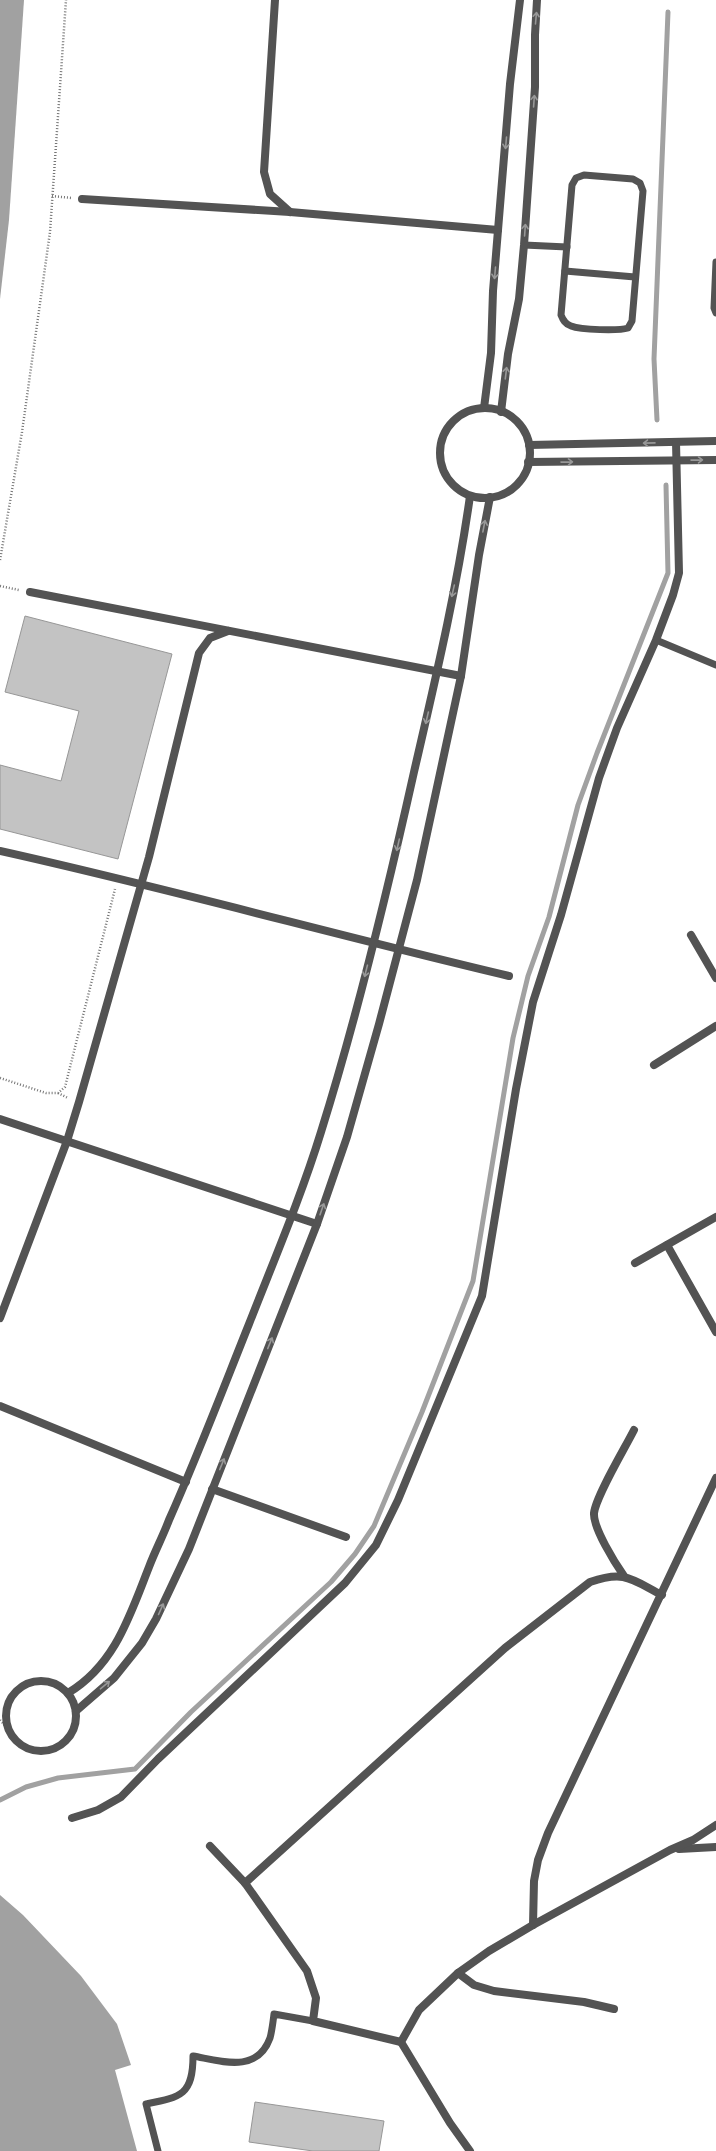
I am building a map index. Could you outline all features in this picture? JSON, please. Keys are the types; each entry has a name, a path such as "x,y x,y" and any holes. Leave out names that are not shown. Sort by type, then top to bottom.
{"street":[{"path":"275,0 264,172 270,194 278,204 290,212"},
{"path":"484,408 491,353 493,291 510,84 520,0"},
{"path":"501,412 508,354 519,299 524,245 535,86 537,0"},
{"path":"82,199 290,212 498,230"},
{"path":"484,408 501,412 511,417 520,425 529,445 528,462 519,481 511,489 501,495 490,497 470,496 458,489 448,479 442,467 440,453 442,439 448,427 458,417 471,411 484,408"},
{"path":"529,445 716,441"},
{"path":"72,1818 98,1810 121,1797 136,1784 158,1759 345,1583 376,1545 388,1522 482,1296 516,1089 533,1002 561,915 599,778 617,728 674,595 679,573 676,442"},
{"path":"528,462 716,460"},
{"path":"68,1693 92,1676 112,1651 125,1628 150,1564 186,1482 292,1216 321,1133 391,873 437,672 462,553 470,496"},
{"path":"76,1711 114,1678 142,1643 156,1619 190,1549 212,1489 317,1224 347,1137 417,880 461,676 479,555 490,497"},
{"path":"30,592 461,676"},
{"path":"0,1318 67,1141 141,883 199,653 210,638 228,631"},
{"path":"0,851 141,883 399,950 509,976"},
{"path":"690,935 716,978"},
{"path":"654,1065 716,1026"},
{"path":"0,1119 317,1224"},
{"path":"635,1263 716,1218"},
{"path":"667,1245 716,1332"},
{"path":"0,1406 186,1482"},
{"path":"624,1576 596,1526 594,1514 597,1500 634,1430"},
{"path":"533,1925 534,1881 538,1860 548,1833 662,1595 716,1478"},
{"path":"212,1489 346,1537"},
{"path":"245,1883 505,1648 590,1582 606,1577 624,1576 662,1595"},
{"path":"43,1681 55,1683 68,1693 72,1699 76,1711 76,1722 70,1737 56,1748 46,1752 34,1751 23,1747 15,1740 9,1730 6,1719 7,1707 12,1696 21,1688 32,1682 43,1681"},
{"path":"401,2042 419,2010 458,1973 489,1951 533,1925 670,1850 693,1840 716,1824"},
{"path":"210,1846 245,1883 310,1975 316,1998 313,2021 401,2042 450,2123 470,2151"},
{"path":"670,1850 716,1847"},
{"path":"458,1973 474,1985 494,1991 584,2002 614,2009"}],"lane":[{"path":"584,175 633,179 640,183 643,191 636,277 632,321 628,328 620,330 571,327 564,322 561,315 567,247 572,185 576,178 584,175"},
{"path":"524,245 567,247"},
{"path":"716,262 714,308 716,313"},
{"path":"565,271 636,277"},
{"path":"656,640 716,665"},
{"path":"158,2151 146,2104 170,2099 187,2089 193,2076 193,2056 238,2064 254,2060 263,2050 270,2038 274,2014 313,2021"}],"path":[{"path":"0,560 23,425 50,232 66,0"},
{"path":"52,196 82,199"},
{"path":"0,586 30,592"},
{"path":"0,1078 46,1093 58,1093 65,1087 118,878"},
{"path":"0,1720 9,1730"}],"shaded area":[{"path":"0,0 24,0 9,220 0,299"},
{"path":"0,1895 23,1915 81,1976 117,2024 131,2065 115,2070 137,2151 0,2151"}],"building":[{"path":"25,616 172,654 118,859 0,829 0,765 61,781 79,711 5,692"},
{"path":"255,2102 384,2121 379,2151 313,2151 249,2142"}],"waterway":[{"path":"657,420 654,359 668,12"},
{"path":"0,1800 26,1787 58,1778 135,1769 191,1712 331,1582 355,1554 374,1526 422,1412 473,1281 513,1038 528,976 549,917 578,805 668,573 666,485"}]}
